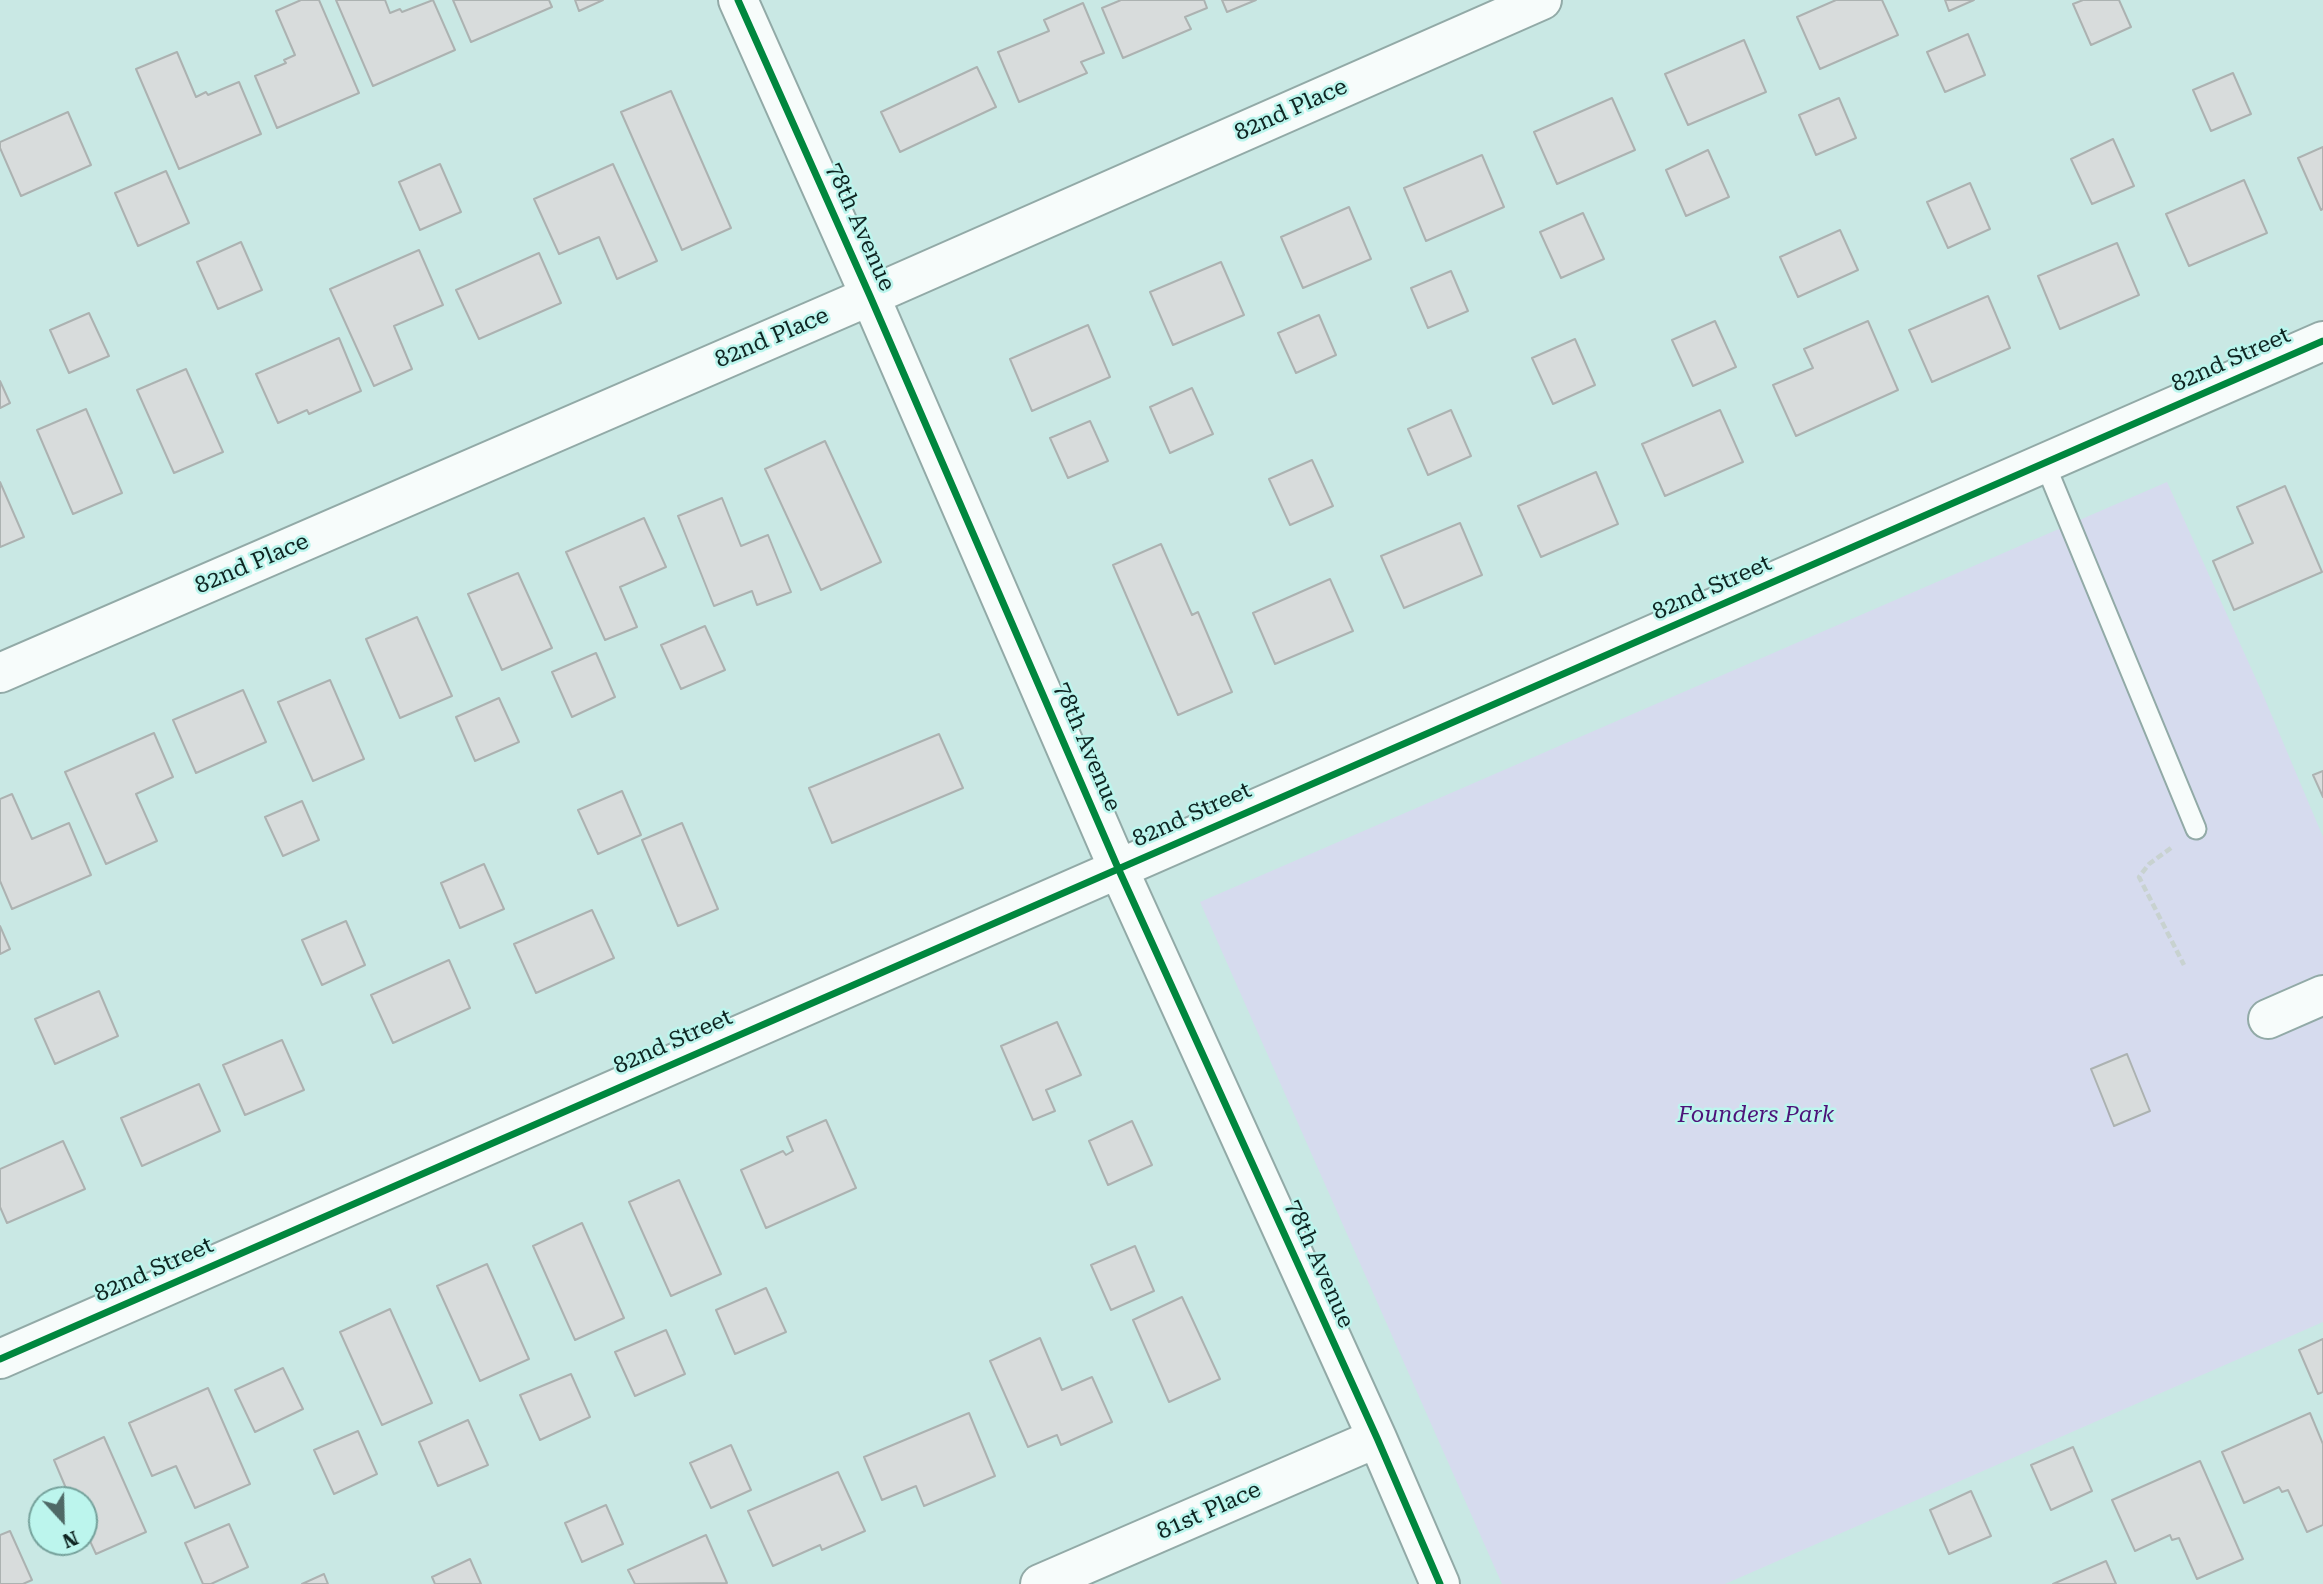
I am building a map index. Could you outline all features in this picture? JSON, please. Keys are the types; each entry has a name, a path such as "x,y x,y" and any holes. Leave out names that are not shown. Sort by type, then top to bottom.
{"street":[{"name":"78th Avenue","path":"738,0 870,296 1118,868 1377,1438 1440,1584"},
{"name":"82nd Place","path":"0,673 870,296 1542,0"},
{"name":"82nd Street","path":"0,1359 2323,341"},
{"path":"2268,1019 2323,995"},
{"name":"81st Place","path":"1041,1584 1377,1438"}],"lane":[{"path":"2045,464 2196,829"}],"path":[{"path":"2184,965 2139,877 2149,864 2196,829"}],"green space":[{"name":"Founders Park","path":"2167,482 2261,690 2323,837 2323,1322 1725,1584 1502,1584 1200,902"}],"building":[{"path":"301,0 319,0 359,93 277,128 255,76 286,63 284,60 295,55 276,11"},
{"path":"336,0 385,0 390,13 400,9 402,12 433,0 455,50 373,86"},
{"path":"453,0 549,0 552,7 471,42"},
{"path":"575,0 603,0 579,11"},
{"path":"1121,0 1204,0 1207,8 1185,17 1191,29 1123,58 1102,8"},
{"path":"1222,0 1256,0 1227,12"},
{"path":"1836,0 1882,0 1898,35 1820,69 1797,17"},
{"path":"1945,0 1974,0 1949,11"},
{"path":"2083,0 2119,0 2131,27 2091,45 2073,4"},
{"path":"1083,3 1104,53 1081,62 1087,73 1019,102 998,52 1049,31 1044,20"},
{"path":"1968,34 1985,75 1945,92 1927,52"},
{"path":"1744,40 1766,92 1688,125 1665,74"},
{"path":"177,52 196,97 239,82 261,134 179,169 136,69"},
{"path":"977,67 996,107 900,152 881,112"},
{"path":"2233,73 2251,114 2211,131 2193,90"},
{"path":"671,91 731,228 682,250 621,112"},
{"path":"1612,98 1635,150 1557,184 1534,132"},
{"path":"1839,98 1856,138 1816,155 1799,115"},
{"path":"68,112 91,165 21,196 0,148 0,142"},
{"path":"2113,139 2134,186 2092,204 2071,159"},
{"path":"2323,147 2323,209 2321,210 2298,158"},
{"path":"1708,150 1729,197 1686,216 1666,170"},
{"path":"1482,155 1504,207 1426,241 1404,188"},
{"path":"440,164 461,212 420,230 399,182"},
{"path":"613,164 657,261 617,279 599,237 559,254 534,199"},
{"path":"166,171 189,223 138,246 115,193"},
{"path":"2244,180 2267,233 2189,266 2166,214"},
{"path":"1970,183 1990,229 1948,248 1927,202"},
{"path":"1349,207 1371,259 1303,288 1281,237"},
{"path":"1583,213 1604,259 1561,278 1540,232"},
{"path":"1840,230 1858,270 1798,297 1780,257"},
{"path":"241,242 262,290 218,309 197,262"},
{"path":"2117,243 2139,295 2060,329 2038,276"},
{"path":"419,250 443,305 394,326 412,369 374,386 330,289"},
{"path":"539,253 561,303 479,339 456,290"},
{"path":"1221,262 1244,315 1173,345 1150,292"},
{"path":"1451,271 1468,311 1428,328 1411,288"},
{"path":"1988,296 2010,348 1932,382 1909,330"},
{"path":"89,313 109,356 69,373 50,330"},
{"path":"1319,315 1336,355 1296,373 1278,333"},
{"path":"1715,321 1736,367 1693,386 1672,340"},
{"path":"1868,321 1898,390 1796,436 1773,385 1813,368 1804,349"},
{"path":"1088,325 1110,377 1032,411 1010,359"},
{"path":"339,338 361,391 309,414 307,410 278,423 256,374"},
{"path":"1575,339 1595,385 1553,404 1532,358"},
{"path":"186,369 223,452 174,473 137,390"},
{"path":"0,381 10,403 0,408"},
{"path":"1192,388 1213,434 1170,453 1150,407"},
{"path":"86,409 122,493 73,514 37,430"},
{"path":"1451,410 1471,456 1428,475 1408,429"},
{"path":"1720,410 1743,462 1665,496 1642,444"},
{"path":"1090,421 1108,461 1068,478 1050,438"},
{"path":"825,441 881,562 821,590 765,469"},
{"path":"1312,460 1333,506 1290,525 1269,479"},
{"path":"1596,472 1618,524 1541,557 1518,506"},
{"path":"0,482 24,537 0,547"},
{"path":"2285,486 2322,572 2234,610 2213,561 2253,543 2237,507"},
{"path":"722,498 741,546 768,535 791,592 757,605 752,591 714,606 678,516"},
{"path":"644,518 666,567 620,587 637,627 605,640 566,552"},
{"path":"1460,523 1482,575 1404,608 1381,556"},
{"path":"1161,544 1192,615 1198,612 1232,692 1178,715 1113,565"},
{"path":"518,573 552,648 502,670 468,594"},
{"path":"1330,579 1353,631 1275,664 1253,613"},
{"path":"417,617 452,696 400,718 366,639"},
{"path":"705,626 725,670 681,689 661,645"},
{"path":"596,653 615,697 572,717 552,672"},
{"path":"330,680 364,759 313,781 278,702"},
{"path":"243,690 266,742 196,773 173,720"},
{"path":"499,698 519,742 475,761 456,717"},
{"path":"154,733 173,777 136,794 157,841 106,864 65,772"},
{"path":"939,734 963,788 832,843 809,788"},
{"path":"2323,771 2323,797 2313,775"},
{"path":"622,791 641,835 598,854 578,810"},
{"path":"12,794 32,839 69,823 91,875 12,909 0,881 0,799"},
{"path":"302,801 319,840 283,856 265,817"},
{"path":"682,823 718,909 678,926 642,840"},
{"path":"484,864 504,909 460,928 441,883"},
{"path":"592,910 614,958 536,993 514,944"},
{"path":"346,921 365,965 322,985 302,940"},
{"path":"0,926 10,949 0,954"},
{"path":"449,960 470,1008 393,1043 371,995"},
{"path":"99,991 118,1036 55,1064 35,1019"},
{"path":"1057,1022 1081,1075 1046,1090 1055,1111 1033,1120 1001,1046"},
{"path":"282,1040 304,1090 245,1115 223,1065"},
{"path":"2127,1054 2150,1111 2114,1126 2091,1069"},
{"path":"199,1084 220,1131 142,1166 121,1118"},
{"path":"826,1120 856,1188 766,1228 741,1170 783,1151 786,1155 793,1151 787,1137"},
{"path":"1132,1121 1152,1165 1108,1185 1089,1141"},
{"path":"63,1141 85,1189 7,1223 0,1207 0,1169"},
{"path":"679,1180 721,1274 671,1296 629,1202"},
{"path":"582,1223 624,1318 575,1340 533,1246"},
{"path":"1135,1246 1154,1291 1111,1310 1091,1265"},
{"path":"487,1264 529,1359 480,1381 437,1286"},
{"path":"766,1288 786,1332 735,1354 716,1310"},
{"path":"1182,1297 1220,1379 1169,1402 1133,1320"},
{"path":"390,1309 432,1403 382,1425 340,1332"},
{"path":"666,1330 685,1374 635,1396 615,1352"},
{"path":"1040,1338 1062,1390 1092,1377 1112,1422 1061,1445 1057,1435 1028,1447 990,1361"},
{"path":"2323,1339 2323,1392 2318,1394 2299,1350"},
{"path":"283,1368 303,1409 255,1432 235,1390"},
{"path":"571,1374 590,1417 540,1440 520,1395"},
{"path":"208,1388 250,1484 195,1508 176,1466 152,1476 129,1423"},
{"path":"969,1413 995,1476 924,1506 916,1486 882,1500 864,1457"},
{"path":"2310,1413 2323,1444 2323,1525 2307,1532 2288,1490 2282,1492 2279,1487 2244,1503 2222,1452"},
{"path":"468,1420 488,1465 438,1486 419,1442"},
{"path":"358,1431 377,1474 334,1494 314,1450"},
{"path":"104,1437 146,1532 98,1553 98,1486 65,1486 54,1460"},
{"path":"731,1445 751,1490 711,1508 690,1463"},
{"path":"2073,1447 2092,1491 2051,1510 2031,1465"},
{"path":"2200,1461 2243,1559 2197,1579 2179,1538 2172,1540 2170,1535 2135,1551 2112,1500"},
{"path":"838,1472 865,1531 822,1550 820,1545 773,1566 748,1511"},
{"path":"1971,1491 1991,1536 1949,1554 1930,1510"},
{"path":"606,1505 623,1544 582,1562 565,1523"},
{"path":"229,1524 248,1567 211,1584 203,1584 185,1543"},
{"path":"10,1531 32,1580 23,1584 0,1584 0,1535"},
{"path":"706,1535 727,1583 635,1584 628,1570"},
{"path":"470,1559 481,1584 435,1584 432,1577"},
{"path":"2106,1561 2116,1584 2053,1584"},
{"path":"324,1574 328,1584 302,1584"}],"cycle path":[{"path":"738,0 870,296 1118,868 1377,1438 1440,1584"},
{"path":"0,1359 2323,341"}]}
